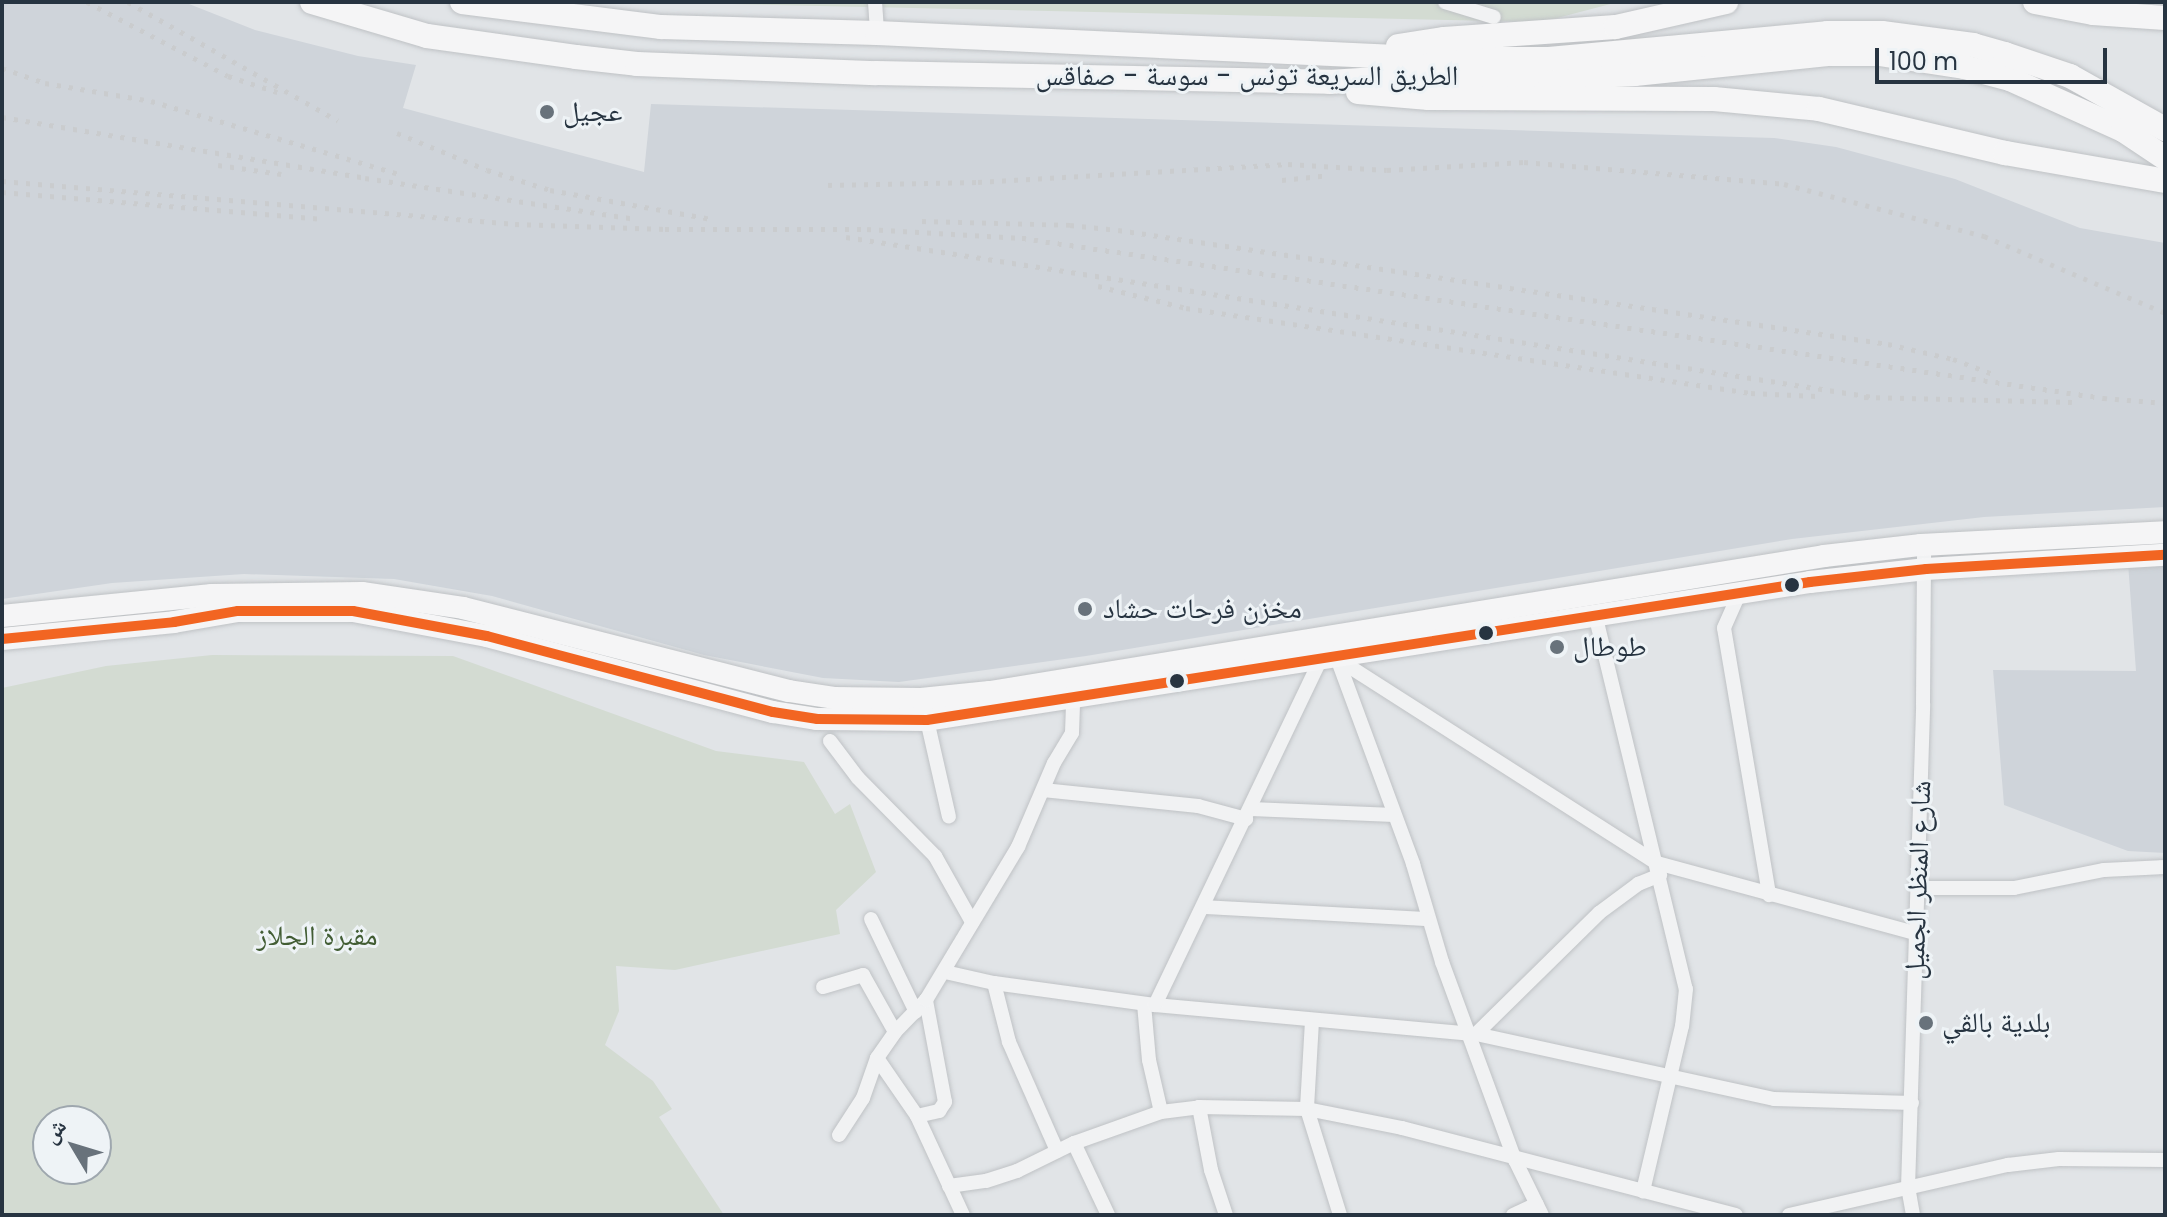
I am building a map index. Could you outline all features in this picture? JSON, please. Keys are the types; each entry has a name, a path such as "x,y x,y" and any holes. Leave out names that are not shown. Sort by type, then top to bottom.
{"highway":[{"name":"الطريق السريعة تونس - سوسة - صفاقس","path":"312,2 427,36 637,64 876,73 1329,82 1425,76 1550,78 1635,74 1830,54 1879,54 1964,67 2010,79 2123,130 2165,158"},
{"name":"الطريق السريعة تونس - سوسة - صفاقس","path":"462,2 661,27 877,33 1344,55 1549,59 1827,33 1882,33 1973,45 2070,76 2165,129"},
{"path":"1344,55 1444,39 1616,27 1726,2"},
{"path":"2035,2 2093,13 2165,18"},
{"path":"1329,82 1359,92 1429,98 1714,99 1819,109 2005,153 2165,181"}],"main road":[{"path":"2,616 212,595 362,593 463,608 586,637 716,675 835,698 921,699 990,692 1824,556 1924,545 2165,532"},
{"path":"2,639 174,622 238,611 353,611 487,636 773,712 817,719 927,720 1810,582 1926,569 2165,555"}],"street":[{"path":"875,2 877,33"},
{"path":"1445,2 1494,17"},
{"name":"شارع المنظر الجميل","path":"1913,1215 1908,1188 1926,569 1924,545"},
{"path":"1739,594 1724,628 1769,895"},
{"path":"1595,614 1686,989 1682,1026 1643,1191"},
{"path":"1161,1112 1149,1060 1150,1005 1204,907 1328,659 1331,635"},
{"path":"1328,659 1413,864 1428,919 1473,1034 1515,1160 1539,1210 1513,1215"},
{"path":"1328,659 1658,869 1915,933"},
{"path":"839,1135 863,1098 877,1058 895,1032 926,1000 945,972 1018,847 1072,733 1073,699"},
{"path":"927,720 949,817"},
{"path":"830,741 858,778 935,856 972,922"},
{"path":"1043,790 1248,814 1394,815"},
{"path":"1917,888 2014,888 2104,870 2165,867"},
{"path":"1473,1034 1599,913 1658,869"},
{"path":"1204,907 1428,919"},
{"path":"871,919 916,1012"},
{"path":"945,972 994,983 1150,1005 1473,1034 1774,1099 1912,1103"},
{"path":"823,987 863,975 895,1032"},
{"path":"994,983 1017,1065 1057,1151"},
{"path":"917,1116 939,1111 945,1102 926,1000"},
{"path":"1312,1021 1307,1109 1340,1215"},
{"path":"877,1058 917,1116 963,1215"},
{"path":"949,1186 986,1181 1017,1171 1074,1143 1161,1112 1199,1107 1307,1109 1402,1128 1515,1160 1736,1215"},
{"path":"1199,1107 1211,1170 1226,1215"},
{"path":"1074,1143 1108,1215"},
{"path":"1789,1215 2008,1165 2059,1159 2165,1160"}],"shaded area":[{"path":"2,2 184,2 255,30 358,56 416,65 403,108 644,172 651,104 1774,138 1836,147 1955,179 2080,228 2165,243 2165,507 1984,517 1792,539 1086,656 899,682 823,678 704,655 492,596 394,579 244,574 112,583 2,599"},
{"path":"2165,561 2165,853 2128,851 2004,805 1993,670 2136,671 2128,563"}],"green space":[{"path":"644,2 1618,2 1542,22"},
{"name":"مقبرة الجلاز","path":"212,655 453,656 716,751 804,762 835,814 850,804 876,872 836,910 840,934 675,970 616,966 619,1011 605,1045 653,1081 672,1109 659,1117 724,1215 2,1215 2,688 106,666"}],"railway":[{"path":"87,2 228,76 277,92"},
{"path":"128,2 338,121"},
{"path":"2,68 45,83 151,101 399,174"},
{"path":"2,117 365,178 631,218"},
{"path":"397,133 487,170 550,190 711,219"},
{"path":"828,185 978,182 1288,164 1387,170 1524,162 1784,184 1984,236 2165,313"},
{"path":"218,165 281,174"},
{"path":"1282,180 1330,175"},
{"path":"2,181 515,224 665,229 867,229 1022,238 2103,398 2165,403"},
{"path":"2,192 321,219"},
{"path":"922,221 1070,225 1118,230 1888,344 1953,359 1993,374"},
{"path":"846,237 1873,397"},
{"path":"1098,286 1186,308 1751,393 1816,396"},
{"path":"1864,397 2072,402"}],"transit line":[{"path":"2,639 174,622 238,611 353,611 487,636 773,712 817,719 927,720 1810,582 1926,569 2165,555"}],"place":[{"name":"عجيل","path":"547,112"},
{"name":"مخزن فرحات حشاد","path":"1085,609"},
{"name":"طوطال","path":"1557,647"},
{"name":"بلدية بالڤي","path":"1926,1023"}]}
